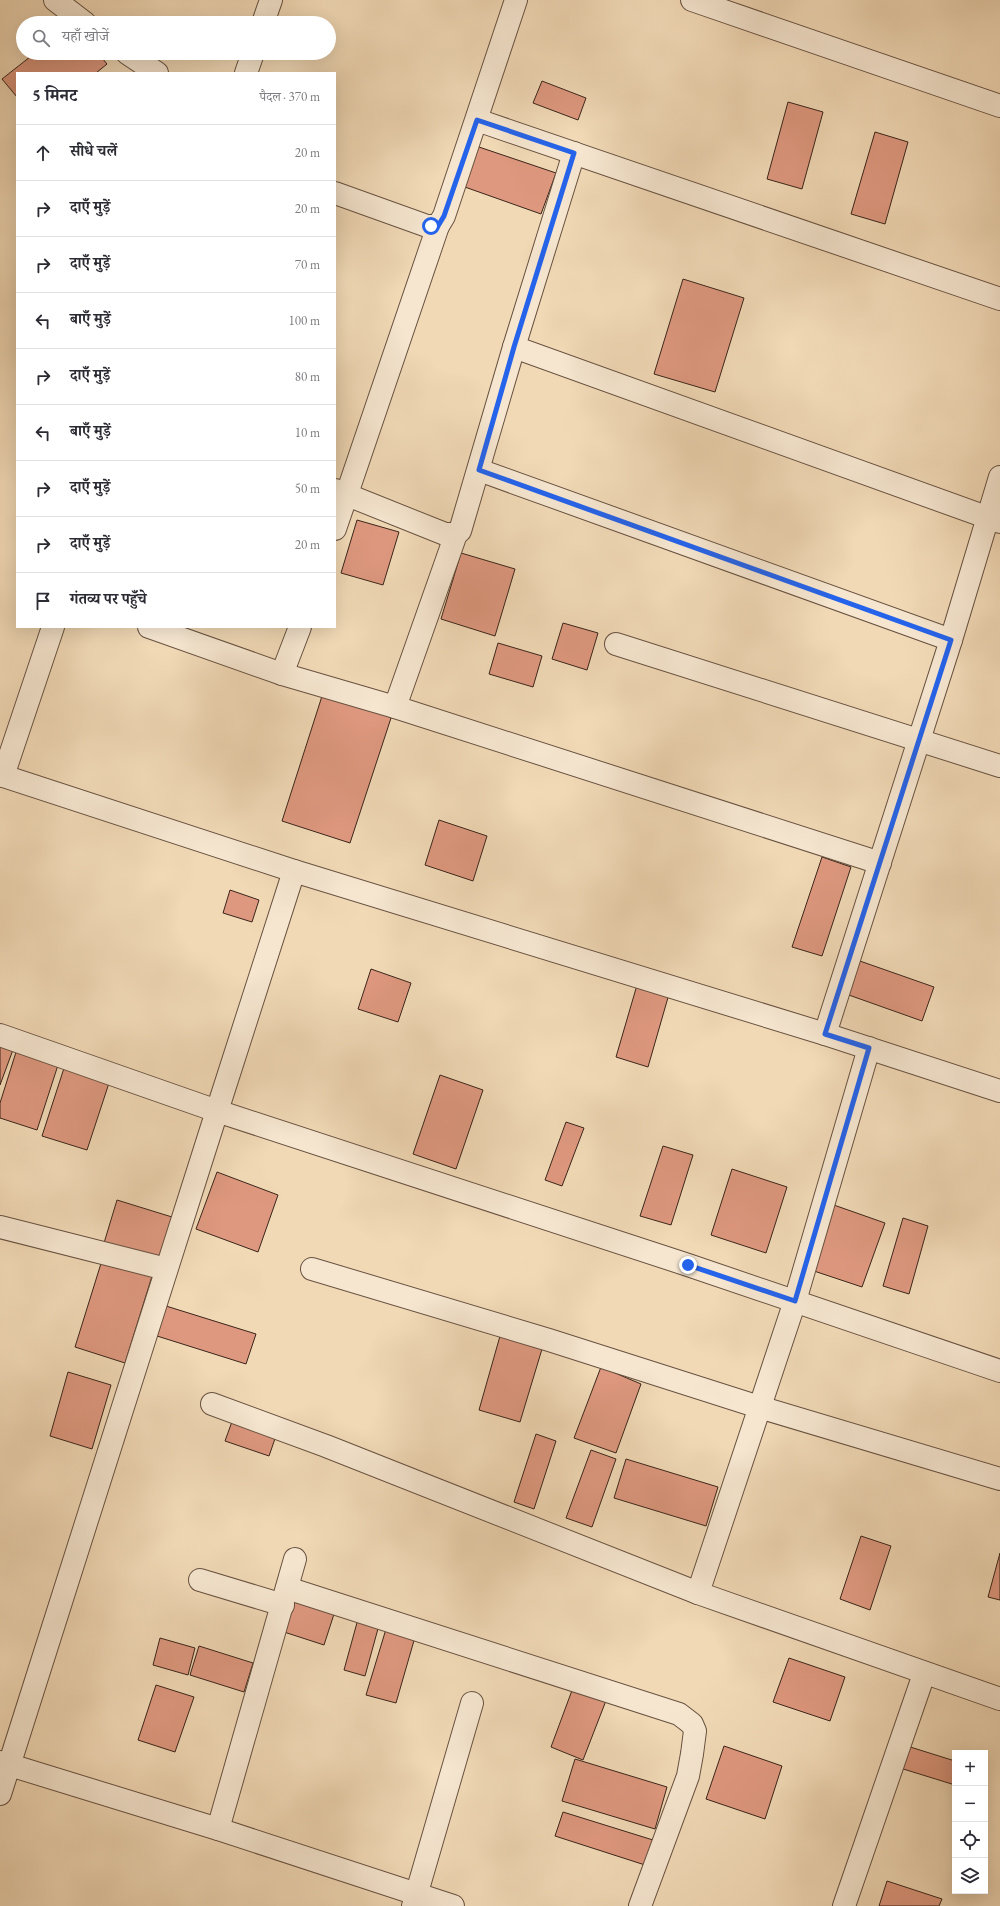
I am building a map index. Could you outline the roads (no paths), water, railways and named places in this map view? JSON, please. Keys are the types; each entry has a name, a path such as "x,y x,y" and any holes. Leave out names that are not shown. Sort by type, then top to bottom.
{"street":[{"path":"55,0 76,16"},
{"path":"265,16 271,0"},
{"path":"336,523 341,492 438,226 444,216 516,0"},
{"path":"692,0 1000,106"},
{"path":"138,60 156,72"},
{"path":"246,72 251,60"},
{"path":"477,120 1000,299"},
{"path":"395,707 456,534 463,524 514,347 574,153"},
{"path":"336,193 426,226 438,226"},
{"path":"514,347 994,520"},
{"path":"479,470 951,640"},
{"path":"825,1034 951,640 994,520 1000,477"},
{"path":"341,492 445,534 456,534"},
{"path":"53,628 2,776 294,871 825,1034 1000,1091"},
{"path":"153,628 282,674 395,707 880,863"},
{"path":"282,674 300,628"},
{"path":"616,644 1000,766"},
{"path":"0,1794 5,1764 294,871"},
{"path":"0,1035 217,1111 795,1301 1000,1371"},
{"path":"698,1593 795,1301 869,1048"},
{"path":"0,1227 166,1269"},
{"path":"312,1269 519,1331 760,1407 1000,1478"},
{"path":"212,1404 326,1446 698,1593 924,1674 1000,1699"},
{"path":"218,1829 295,1560"},
{"path":"200,1580 285,1597 672,1712 688,1720 692,1724 695,1731 688,1776 640,1906"},
{"path":"844,1906 924,1674"},
{"path":"415,1900 472,1703"},
{"path":"5,1764 218,1829 415,1900 453,1906"}]}
